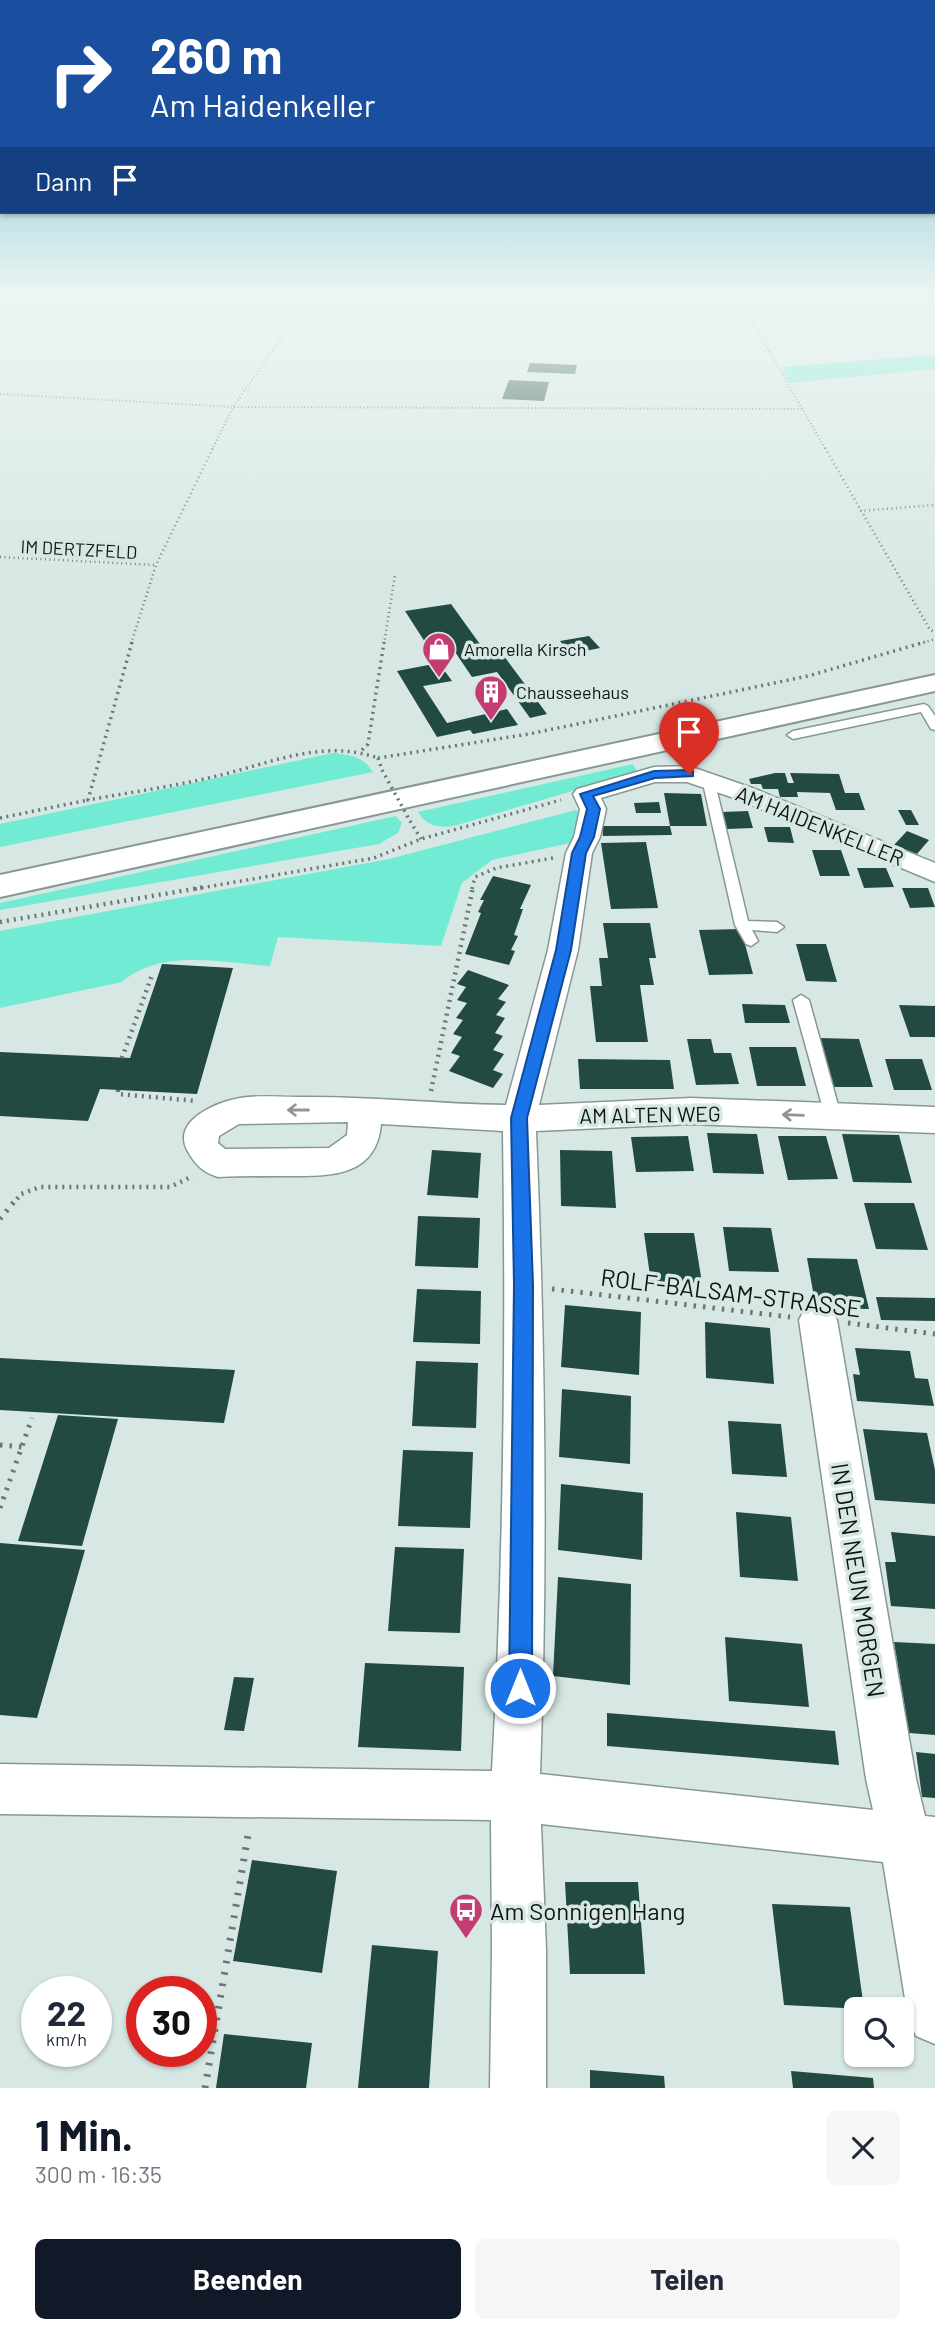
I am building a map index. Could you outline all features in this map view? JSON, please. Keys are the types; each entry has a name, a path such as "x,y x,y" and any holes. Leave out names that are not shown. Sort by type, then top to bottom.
{"highway":[{"path":"0,867 935,668"},
{"path":"0,886 935,683"}],"street":[{"name":"AM HAIDENKELLER","path":"586,794 654,775 679,772 708,779 935,873"},
{"path":"518,2088 519,1950 515,1796 520,1688 524,1285 519,1118 563,950 579,853 587,837 593,809 586,794"},
{"path":"234,1110 222,1114 208,1124 201,1136 201,1146 206,1155 218,1163 334,1162 352,1152 363,1139 366,1110"},
{"name":"AM ALTEN WEG","path":"234,1110 366,1110 426,1116 519,1118 689,1111 935,1120"},
{"name":"IN DEN NEUN MORGEN","path":"818,1320 891,1779 920,1840 935,2017"},
{"path":"0,1790 515,1796 920,1840"}],"lane":[{"path":"793,735 924,708 935,726"},
{"path":"708,779 742,925 751,941"},
{"path":"742,925 778,927"},
{"path":"802,1000 833,1116"}],"path":[{"path":"88,800 156,565 233,407 243,393"},
{"path":"793,393 929,628 935,633"},
{"path":"0,394 233,407 802,409"},
{"path":"860,511 935,505"},
{"name":"IM DERTZFELD","path":"0,557 156,565"},
{"path":"362,750 368,744 395,575"},
{"path":"0,818 221,775 318,750 362,750 378,758 529,734 808,676 935,639"},
{"path":"378,758 421,839"},
{"path":"0,922 374,858 421,839 586,794"},
{"path":"426,1116 454,968 475,877 496,869 579,853"},
{"path":"122,1058 152,975"},
{"path":"118,1090 118,1094 224,1103 234,1110"},
{"path":"0,1219 20,1194 40,1187 170,1187 218,1163"},
{"name":"ROLF-BALSAM-STRASSE","path":"524,1285 935,1334"},
{"path":"0,1508 32,1418"},
{"path":"0,1445 22,1447"},
{"path":"205,2088 255,1793"}],"green space":[{"path":"333,753 356,757 373,772 0,847 0,824"},
{"path":"633,764 637,772 454,826 433,825 418,812"},
{"path":"576,810 581,814 575,842 492,860 462,883 441,946 278,937 270,966 174,961 138,971 122,982 0,1008 0,931 389,859"},
{"path":"396,816 402,823 398,833 379,844 0,910 0,903"}],"building":[{"path":"504,393 546,393 544,401 502,399"},
{"path":"451,604 487,654 501,652 547,714 530,718 497,672 472,677 453,649 432,653 405,611"},
{"path":"589,636 600,648 570,654 560,641"},
{"path":"439,663 452,681 423,686 447,723 507,709 518,725 473,734 470,730 437,737 397,671"},
{"path":"785,773 788,783 794,783 790,773 839,774 845,793 859,793 865,810 836,810 830,793 797,792 798,797 780,797 778,789 763,789 761,784 751,784 749,779"},
{"path":"664,793 701,794 707,826 670,826"},
{"path":"659,802 661,813 636,813 634,803"},
{"path":"898,810 911,810 919,825 906,825"},
{"path":"748,811 753,828 727,829 722,812"},
{"path":"602,826 670,826 672,835 603,836"},
{"path":"764,827 790,827 794,843 768,842"},
{"path":"907,831 929,840 917,854 894,845"},
{"path":"646,842 658,908 611,909 601,843"},
{"path":"812,850 841,850 850,876 820,876"},
{"path":"857,868 886,868 894,887 864,888"},
{"path":"493,876 531,885 520,909 523,909 514,935 518,936 511,950 515,951 509,965 465,954 481,913 478,912 484,900 480,900"},
{"path":"902,888 928,888 935,907 910,908"},
{"path":"603,923 650,923 656,958 649,958 654,985 640,985 648,1042 596,1042 590,986 602,986 599,958 608,958"},
{"path":"741,929 753,974 709,975 699,930"},
{"path":"796,944 826,944 837,982 806,981"},
{"path":"162,964 233,968 197,1094 100,1089 88,1121 0,1116 0,1052 130,1058"},
{"path":"468,970 509,985 498,999 506,1002 496,1015 505,1018 495,1033 503,1036 493,1050 504,1054 493,1070 503,1074 493,1088 449,1071 460,1056 451,1053 462,1037 453,1034 463,1020 456,1018 467,1003 457,1000 466,987 457,984"},
{"path":"742,1004 785,1005 790,1023 745,1023"},
{"path":"899,1005 935,1006 935,1037 910,1037"},
{"path":"819,1038 859,1039 873,1087 832,1087"},
{"path":"687,1039 711,1039 714,1053 731,1053 739,1084 696,1085"},
{"path":"749,1047 796,1047 806,1086 757,1086"},
{"path":"578,1059 670,1060 674,1089 580,1089"},
{"path":"885,1059 922,1059 932,1090 894,1090"},
{"path":"707,1133 757,1134 764,1174 713,1173"},
{"path":"842,1134 899,1135 912,1183 853,1182"},
{"path":"688,1136 694,1171 636,1172 631,1137"},
{"path":"778,1136 826,1136 838,1179 788,1180"},
{"path":"432,1150 481,1153 478,1198 427,1195"},
{"path":"560,1150 612,1151 616,1208 561,1206"},
{"path":"864,1203 914,1203 928,1250 876,1249"},
{"path":"418,1216 480,1218 478,1268 415,1266"},
{"path":"723,1227 771,1228 779,1272 729,1271"},
{"path":"644,1233 694,1233 702,1283 651,1283"},
{"path":"807,1258 857,1259 869,1309 816,1308"},
{"path":"417,1289 481,1291 480,1344 413,1342"},
{"path":"876,1297 935,1298 935,1321 881,1320"},
{"path":"565,1305 641,1312 639,1375 561,1367"},
{"path":"705,1322 770,1328 774,1384 706,1378"},
{"path":"855,1348 910,1351 915,1378 928,1379 934,1406 857,1401 853,1374 860,1375"},
{"path":"0,1358 235,1370 224,1423 0,1410"},
{"path":"416,1361 478,1363 476,1428 412,1426"},
{"path":"562,1389 631,1396 630,1464 559,1457"},
{"path":"58,1415 118,1419 82,1546 18,1541"},
{"path":"728,1421 781,1424 787,1477 732,1474"},
{"path":"863,1429 927,1433 935,1470 935,1504 875,1500"},
{"path":"403,1450 473,1452 470,1528 398,1526"},
{"path":"561,1484 643,1493 642,1560 558,1550"},
{"path":"736,1512 791,1517 798,1581 740,1577"},
{"path":"891,1532 935,1536 935,1609 891,1606 885,1562 896,1562"},
{"path":"0,1543 85,1550 37,1718 0,1715"},
{"path":"395,1547 464,1549 460,1633 388,1631"},
{"path":"558,1577 631,1584 630,1685 553,1676"},
{"path":"725,1637 802,1644 809,1707 729,1701"},
{"path":"894,1642 935,1644 935,1735 909,1733"},
{"path":"365,1663 464,1667 461,1751 358,1747"},
{"path":"234,1677 254,1678 244,1731 224,1730"},
{"path":"607,1713 835,1731 839,1765 607,1746"},
{"path":"916,1752 935,1754 935,1798 922,1797"},
{"path":"252,1860 337,1871 322,1973 233,1961"},
{"path":"565,1882 638,1882 645,1974 570,1974"},
{"path":"772,1904 850,1907 862,1997 844,1997 844,2008 784,2005"},
{"path":"372,1945 438,1951 429,2088 358,2088"},
{"path":"224,2034 312,2043 306,2088 216,2088"},
{"path":"590,2070 664,2076 665,2088 590,2088"},
{"path":"791,2071 873,2078 874,2088 793,2088"}],"place":[{"name":"Amorella Kirsch","path":"439,679"},
{"name":"Chausseehaus","path":"491,722"},
{"name":"Am Sonnigen Hang","path":"466,1940"}],"route":[{"path":"520,1688 524,1285 519,1118 563,950 579,853 587,837 593,809 586,794 654,775 679,772 689,774"}]}
